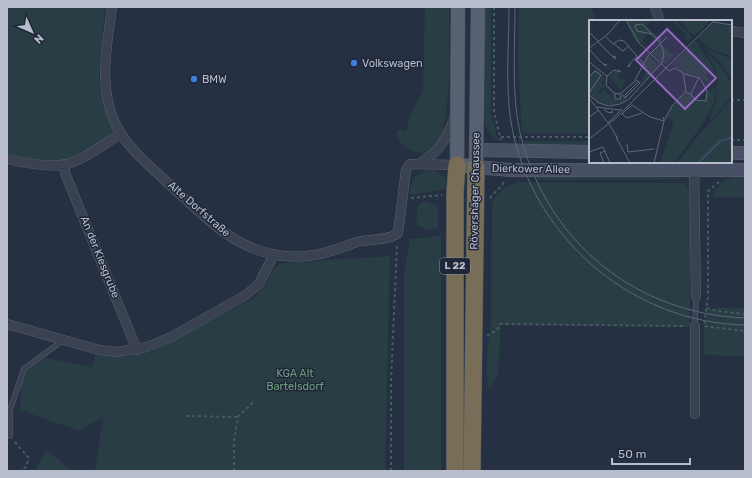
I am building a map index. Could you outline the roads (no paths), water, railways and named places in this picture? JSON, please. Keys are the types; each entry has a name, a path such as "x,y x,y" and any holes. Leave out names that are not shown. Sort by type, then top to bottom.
{"highway":[{"name":"Rövershäger Chaussee","path":"472,471 476,159"},
{"name":"Rövershäger Chaussee","path":"455,471 455,193 457,165"}],"main road":[{"name":"Rövershäger Chaussee","path":"457,165 459,110 458,7"},
{"name":"Rövershäger Chaussee","path":"476,159 478,7"},
{"name":"Dierkower Allee","path":"457,165 476,159 589,152"},
{"path":"732,153 745,153"},
{"name":"Dierkower Allee","path":"476,159 511,170 694,166 745,170"}],"street":[{"name":"Alte Dorfstraße","path":"112,7 104,82 110,109 121,134 140,157 217,228 231,238 248,247 274,254 305,256 364,240 394,236 398,233 406,170 410,164 418,164"},
{"path":"655,7 660,20"},
{"path":"732,32 745,33"},
{"name":"Rövershäger Chaussee","path":"418,164 434,154 443,144 459,110"},
{"path":"7,159 33,164 64,164 78,160 121,134"},
{"name":"An der Kiesgrube","path":"64,164 65,172 138,350"},
{"path":"418,164 457,165"},
{"path":"694,166 696,296"},
{"path":"7,324 62,341 99,350 117,352 138,350 165,340 246,296 259,284 274,254"},
{"path":"695,326 695,414"}],"lane":[{"path":"695,326 696,296"},
{"path":"10,436 10,410 24,369 62,341"}],"tram line":[{"path":"509,7 508,88 511,121 514,137 527,175 545,211 569,243 598,270 631,293 666,310 705,321 745,325"},
{"path":"515,7 514,72 518,121 521,137 534,175 552,209 575,240 603,266 634,287 668,303 705,313 745,318"}],"place":[{"name":"Volkswagen","path":"354,63"},
{"name":"BMW","path":"194,79"}],"park label":[{"name":"KGA Alt Bartelsdorf","path":"295,379"}]}
